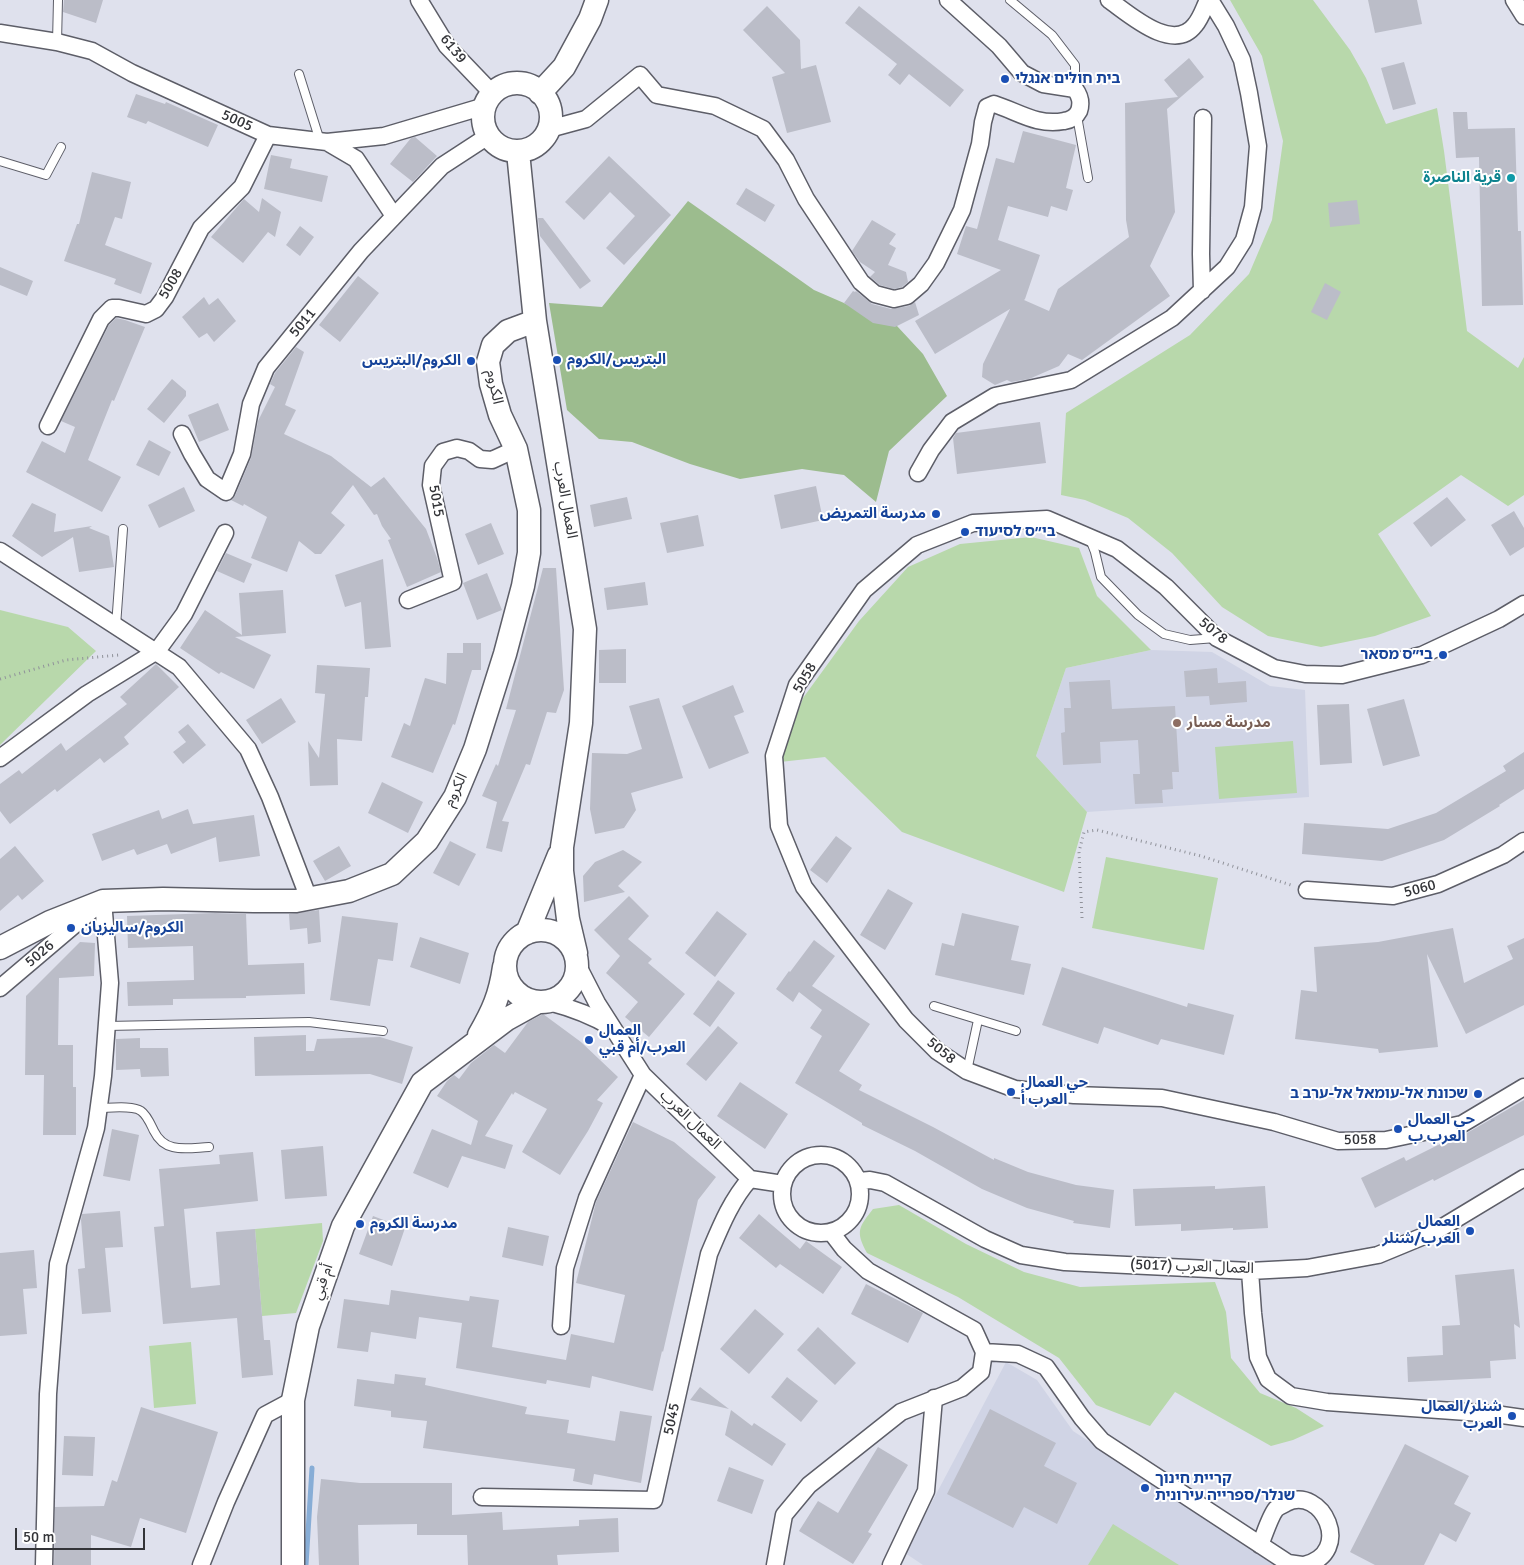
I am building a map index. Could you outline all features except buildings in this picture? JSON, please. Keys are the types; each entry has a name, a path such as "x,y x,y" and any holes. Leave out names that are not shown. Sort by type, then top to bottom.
{"street":[{"name":"6139","path":"419,0 447,46 488,100"},
{"path":"540,92 564,67 590,19 597,0"},
{"path":"549,129 586,119 640,75 657,95 715,106 763,130 786,160 806,199 861,282 875,294 894,299 907,296 921,284 936,264 962,210 980,144 987,107 994,104 1050,124 1068,121 1077,116 1081,106 1080,96 1075,89 1043,84 1022,73 999,46 948,0"},
{"path":"918,473 931,450 952,422 995,396 1071,380 1172,318 1227,267 1244,240 1254,207 1258,146 1250,92 1242,60 1226,26 1209,0 1195,25 1186,32 1177,35 1162,34 1148,28 1109,0"},
{"path":"1514,0 1524,16"},
{"name":"5005","path":"0,34 57,42 92,51 132,73 268,135 324,142 384,136 488,100"},
{"path":"0,34 0,43"},
{"path":"511,83 522,83 540,92 550,110 551,120 544,138 528,150 518,152 501,148 494,143 484,127 482,116 488,100 501,87 511,83"},
{"path":"1202,290 1203,118"},
{"name":"5008","path":"48,426 101,318 112,308 146,314 156,309 165,297 201,228 242,187 268,135"},
{"name":"5011","path":"182,434 207,479 226,492 242,454 252,404 266,368 361,251 394,216 442,166 488,136"},
{"path":"324,142 356,159 394,216"},
{"name":"العمال العرب","path":"518,152 535,321 586,629 581,723 562,847 563,880 568,919 577,960 597,1003 644,1075 750,1178"},
{"name":"الكروم","path":"0,948 50,922 104,901 163,899 254,902 296,901 349,891 392,874 427,841 455,797 475,749 505,654 525,578 529,553 529,510 516,449 500,415 491,384 488,362 493,345 508,331 535,321"},
{"name":"5015","path":"408,600 453,582 431,485 433,466 443,452 457,448 469,451 480,459 492,460 516,449"},
{"name":"5078","path":"917,545 973,523 1047,519 1117,549 1166,587 1217,638 1274,668 1305,674 1342,675 1422,655 1499,619 1524,604"},
{"path":"0,758 87,694 157,651 184,614 225,533"},
{"name":"5058","path":"917,545 864,590 797,685 774,756 779,826 804,887 906,1020 937,1051 967,1071 1015,1089 1074,1095 1162,1098 1274,1122 1338,1141 1386,1140 1462,1124 1524,1087"},
{"path":"0,550 180,667 248,749 270,797 309,899"},
{"name":"5060","path":"1307,890 1393,896 1438,884 1503,855 1524,841"},
{"name":"العمال العرب","path":"527,933 562,847"},
{"path":"44,1565 48,1394 58,1264 96,1128 107,1026 110,984 104,901"},
{"name":"5026","path":"0,988 104,901"},
{"path":"536,930 556,932 571,945 577,960 577,976 573,985 558,999 543,1003 523,998 512,988 506,975 505,961 509,949 516,939 536,930"},
{"name":"أم قبي","path":"474,1045 492,1013 501,990 505,961"},
{"name":"العمال العرب","path":"543,1003 572,1008 592,1016 615,1030"},
{"name":"أم قبي","path":"293,1565 293,1400 308,1326 343,1226 422,1083 506,1019 543,1003"},
{"path":"561,1326 565,1268 587,1198 644,1075"},
{"path":"820,1154 831,1155 840,1159 848,1165 859,1181 860,1200 853,1217 840,1229 820,1233 809,1231 791,1219 785,1209 782,1197 783,1184 787,1174 793,1166 810,1156 820,1154"},
{"path":"750,1178 783,1184"},
{"name":"5045","path":"482,1497 654,1500 708,1254 722,1223 742,1187 750,1178"},
{"name":"العمال العرب (5017)","path":"859,1181 870,1180 885,1183 985,1239 1020,1255 1066,1262 1250,1271 1308,1268 1378,1255 1436,1231 1524,1178"},
{"path":"775,1565 784,1515 810,1484 901,1412 962,1388 981,1372 984,1352 974,1330 868,1271 844,1249 831,1232"},
{"path":"1250,1271 1258,1358 1268,1378 1291,1396 1327,1402 1495,1414 1524,1418"},
{"path":"984,1352 1018,1354 1046,1366 1082,1418 1102,1441 1260,1545 1288,1563 1303,1565 1313,1563 1323,1555 1328,1546 1331,1533 1326,1519 1315,1505 1302,1500 1290,1501 1276,1508 1260,1545"},
{"path":"891,1565 926,1491 934,1398"},
{"path":"201,1565 226,1502 265,1416 293,1400"}],"lane":[{"path":"57,42 58,0"},
{"path":"1010,0 1052,35 1075,65 1075,89"},
{"path":"299,74 324,142"},
{"path":"1077,116 1088,178"},
{"path":"0,161 46,175 61,147"},
{"path":"116,626 123,529"},
{"path":"1089,537 1095,552 1101,578 1138,615 1164,634 1190,640 1217,638"},
{"path":"934,1006 1016,1031"},
{"path":"967,1071 978,1020"},
{"path":"107,1026 309,1022 383,1031"},
{"path":"99,1108 128,1108 141,1111 150,1123 158,1140 171,1148 209,1147"}],"path":[{"path":"0,679 66,660 157,651"},
{"path":"1082,918 1079,852 1084,832 1097,830 1201,856 1307,890"}],"shaded area":[{"name":"مدرسة مسار","path":"1151,650 1212,652 1270,686 1305,690 1309,797 1087,812 1036,756 1066,668"},
{"path":"1006,1362 1037,1380 1073,1431 1280,1565 923,1565 905,1553"}],"green space":[{"path":"1230,0 1313,0 1350,50 1366,78 1386,124 1437,108 1467,331 1518,368 1524,357 1524,495 1508,506 1461,475 1378,534 1431,616 1375,636 1321,647 1268,636 1222,607 1172,553 1128,518 1085,500 1061,495 1066,413 1190,335 1249,274 1272,220 1283,141 1262,56"},
{"path":"688,201 814,290 897,326 923,354 947,396 889,451 876,502 844,475 802,469 740,479 690,464 632,442 599,439 567,410 549,303 602,307"},
{"path":"1031,537 1079,548 1097,596 1151,650 1066,668 1036,756 1087,812 1064,892 902,832 825,757 780,762 803,698 859,621 908,567 960,544"},
{"path":"0,610 68,627 96,651 0,745"},
{"path":"1293,741 1297,793 1219,799 1215,747"},
{"path":"1106,857 1218,878 1204,950 1092,928"},
{"path":"899,1205 966,1244 1024,1272 1080,1287 1215,1282 1226,1312 1231,1358 1260,1393 1296,1408 1324,1426 1293,1440 1271,1446 1175,1392 1150,1426 1096,1405 1059,1358 958,1297 867,1253 860,1234 864,1220 873,1209"},
{"path":"322,1223 323,1241 296,1313 262,1316 255,1229"},
{"path":"191,1342 196,1404 154,1408 149,1346"},
{"path":"1113,1524 1179,1565 1088,1565"}],"waterway":[{"path":"306,1565 312,1468"}],"place":[{"name":"בית חולים אנגלי","path":"1005,79"},
{"name":"قرية الناصرة","path":"1511,178"},
{"name":"البتريس/الكروم","path":"557,360"},
{"name":"الكروم/البتريس","path":"471,361"},
{"name":"مدرسة التمريض","path":"936,514"},
{"name":"בי״ס לסיעוד","path":"965,532"},
{"name":"בי״ס מסאר","path":"1443,655"},
{"name":"مدرسة مسار","path":"1177,723"},
{"name":"الكروم/ساليزيان","path":"71,928"},
{"name":"العمال العرب/أم قبي","path":"589,1040"},
{"name":"حي العمال العرب أ","path":"1011,1092"},
{"name":"שכונת אל-עומאל אל-ערב ב","path":"1478,1094"},
{"name":"حي العمال العرب ب","path":"1398,1129"},
{"name":"مدرسة الكروم","path":"360,1224"},
{"name":"العمال العرب/شنلر","path":"1470,1231"},
{"name":"شنلر/العمال العرب","path":"1512,1416"},
{"name":"קריית חינוך שנלר/ספרייה עירונית","path":"1145,1488"}]}
